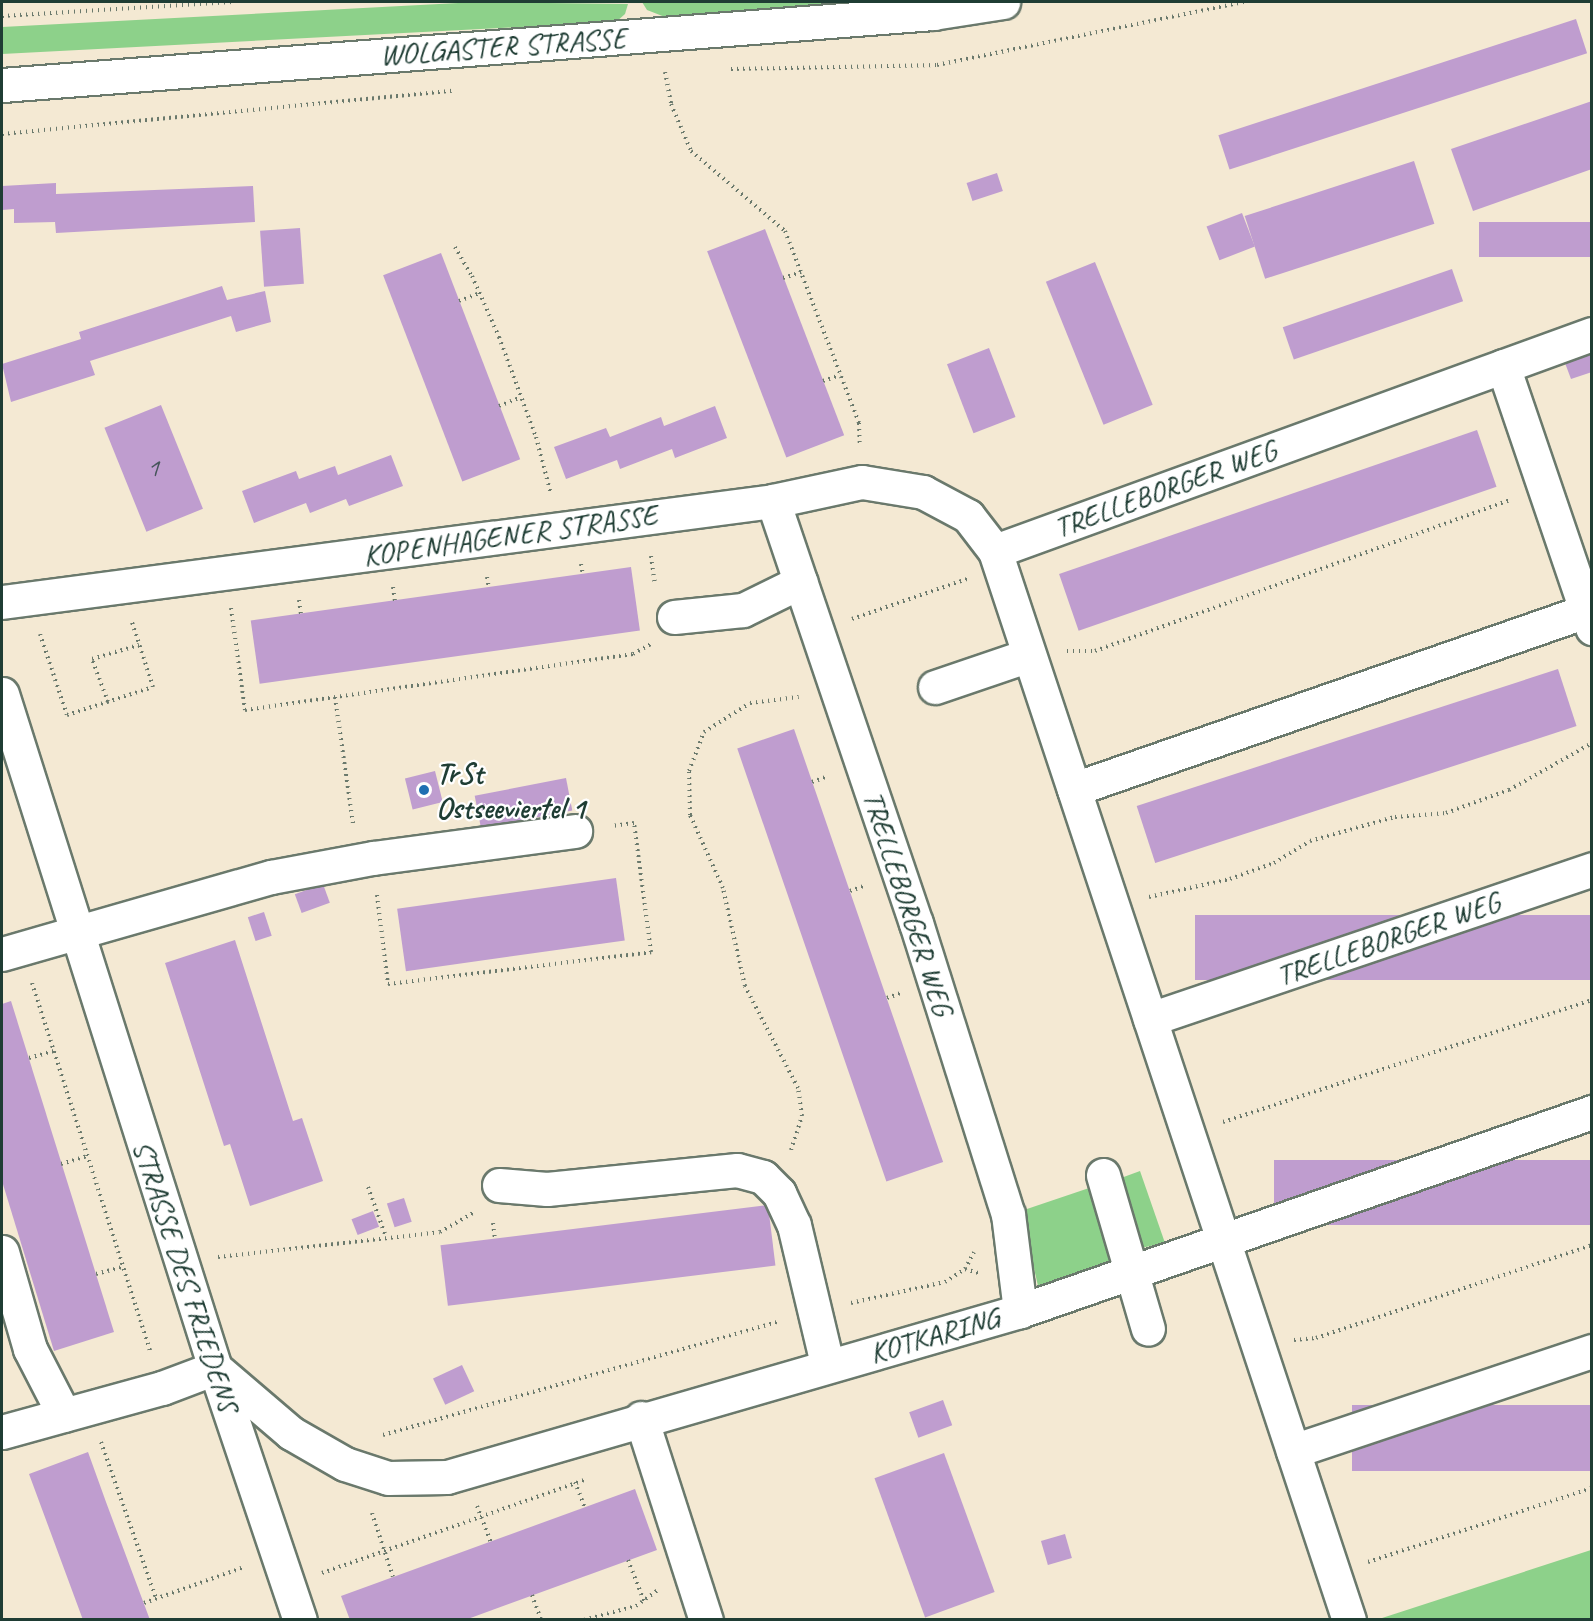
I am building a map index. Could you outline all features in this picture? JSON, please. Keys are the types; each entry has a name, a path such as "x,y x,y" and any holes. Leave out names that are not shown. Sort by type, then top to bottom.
{"street":[{"name":"WOLGASTER STRASSE","path":"2,85 933,13 1003,2"},
{"name":"TRELLEBORGER WEG","path":"998,559 1592,334"},
{"path":"1074,789 1589,620 1503,366"},
{"name":"KOPENHAGENER STRASSE","path":"15,600 773,501 862,482 922,492 968,516 998,559"},
{"name":"TRELLEBORGER WEG","path":"773,501 1008,1214 1020,1311"},
{"path":"998,559 1349,1620"},
{"path":"665,629 743,610 800,582"},
{"path":"935,687 1028,652"},
{"name":"STRASSE DES FRIEDENS","path":"2,694 215,1368 300,1620"},
{"path":"11,951 271,877 366,860 575,831"},
{"name":"TRELLEBORGER WEG","path":"1150,1019 1592,869"},
{"path":"1224,1241 1592,1112"},
{"path":"499,1185 547,1189 737,1170 763,1177 779,1193 794,1225 827,1364"},
{"path":"1104,1175 1148,1329"},
{"name":"KOTKARING","path":"215,1368 291,1433 345,1464 388,1478 447,1477 827,1364 1020,1311 1224,1241"},
{"path":"2,1252 30,1349 76,1411"},
{"path":"1293,1451 1592,1351"},
{"path":"2,1432 162,1388 215,1368"},
{"path":"641,1418 706,1620"}],"path":[{"path":"2,16 233,2"},
{"path":"665,71 671,105 691,151 785,231 859,423 862,482"},
{"path":"455,247 480,293 536,437 559,528"},
{"path":"783,278 801,272"},
{"path":"459,301 480,293"},
{"path":"823,381 840,375"},
{"path":"499,406 519,398"},
{"path":"1028,652 1095,651 1512,500 1545,492"},
{"path":"650,545 656,587"},
{"path":"817,631 998,559"},
{"path":"15,600 67,715 153,687 130,616"},
{"path":"231,604 245,710 633,654 665,629"},
{"path":"108,702 92,659 139,645"},
{"path":"763,1177 788,1157 796,1137 802,1116 798,1088 744,986 723,888 690,815 689,771 704,732 750,703 838,693"},
{"path":"335,697 388,984 651,952 634,823 575,831"},
{"path":"1109,896 1147,897 1212,885 1275,863 1310,841 1395,817 1446,813 1509,790 1592,744"},
{"path":"812,782 834,775"},
{"path":"11,951 54,1051 162,1388"},
{"path":"1188,1134 1592,1000"},
{"path":"29,1058 54,1051"},
{"path":"61,1164 88,1156"},
{"path":"182,1265 201,1259 440,1232 473,1213 499,1185"},
{"path":"368,1187 386,1237"},
{"path":"380,1436 813,1312 945,1282 964,1269 978,1245"},
{"path":"1258,1345 1316,1338 1592,1245"},
{"path":"96,1274 123,1267"},
{"path":"76,1411 156,1598"},
{"path":"288,1585 586,1479"},
{"path":"1334,1573 1592,1488"},
{"path":"584,1620 609,1615 644,1601 661,1588 676,1569 683,1549"},
{"path":"628,1560 644,1601"},
{"path":"144,1603 242,1568"},
{"path":"532,1595 541,1620"}],"green space":[{"path":"477,2 628,4 625,14 616,22 2,54 2,27"},
{"path":"642,2 868,2 665,17 647,10"},
{"path":"1140,1171 1165,1243 1141,1248 1117,1183 1121,1178"},
{"path":"1098,1185 1113,1251 1108,1264 1038,1286 1021,1211"},
{"path":"1591,1550 1591,1619 1379,1619"}],"building":[{"path":"1576,19 1587,53 1230,169 1218,135"},
{"path":"1592,101 1592,169 1473,211 1451,149"},
{"path":"1414,161 1434,224 1265,279 1245,216"},
{"path":"997,173 1003,191 972,201 967,183"},
{"path":"56,183 56,194 253,186 255,222 56,233 55,222 14,223 14,209 2,210 2,186"},
{"path":"1242,213 1255,247 1219,260 1207,227"},
{"path":"1479,222 1592,222 1592,257 1479,257"},
{"path":"300,228 304,284 264,287 260,231"},
{"path":"765,229 844,435 786,458 707,251"},
{"path":"441,253 520,459 462,482 383,275"},
{"path":"1095,262 1153,405 1104,425 1046,282"},
{"path":"1452,269 1463,301 1294,359 1283,327"},
{"path":"222,286 227,300 265,291 271,322 236,332 231,316 90,361 95,375 11,402 2,364 81,339 79,332"},
{"path":"989,348 1016,417 974,433 947,364"},
{"path":"1592,354 1592,372 1571,379 1565,363"},
{"path":"161,405 203,509 146,532 104,428"},
{"path":"715,406 727,438 675,458 672,449 620,469 617,460 566,479 554,447 606,428 610,437 661,417 664,426"},
{"path":"1477,430 1497,487 1079,631 1059,574"},
{"path":"391,455 403,486 349,506 346,499 310,513 306,503 254,523 242,491 296,471 299,479 335,466 338,475"},
{"path":"631,567 640,630 260,684 251,620"},
{"path":"1558,669 1577,726 1155,863 1137,806"},
{"path":"794,729 943,1162 886,1182 737,749"},
{"name":"TrSt Ostseeviertel 1","path":"435,771 443,802 413,810 405,778"},
{"path":"566,778 572,810 481,828 475,796"},
{"path":"616,878 625,940 406,971 397,909"},
{"path":"323,884 330,903 302,913 295,894"},
{"path":"264,912 272,936 256,941 248,917"},
{"path":"1195,915 1592,915 1592,980 1195,980"},
{"path":"235,940 293,1121 302,1118 323,1181 250,1206 230,1144 224,1146 165,963"},
{"path":"11,1001 114,1332 54,1351 2,1181 2,1004"},
{"path":"1274,1160 1592,1160 1592,1225 1274,1225"},
{"path":"404,1198 412,1222 395,1227 387,1204"},
{"path":"768,1205 775,1266 448,1306 440,1245"},
{"path":"373,1211 379,1227 358,1235 352,1219"},
{"path":"462,1365 474,1391 445,1405 433,1379"},
{"path":"943,1400 952,1425 918,1438 909,1412"},
{"path":"1352,1405 1592,1405 1592,1471 1352,1471"},
{"path":"88,1452 150,1620 83,1620 29,1474"},
{"path":"944,1453 995,1592 925,1617 874,1478"},
{"path":"635,1489 657,1550 465,1620 350,1620 341,1596"},
{"path":"1065,1534 1072,1558 1048,1565 1041,1541"}],"place":[{"name":"TrSt Ostseeviertel 1","path":"424,790"}]}
